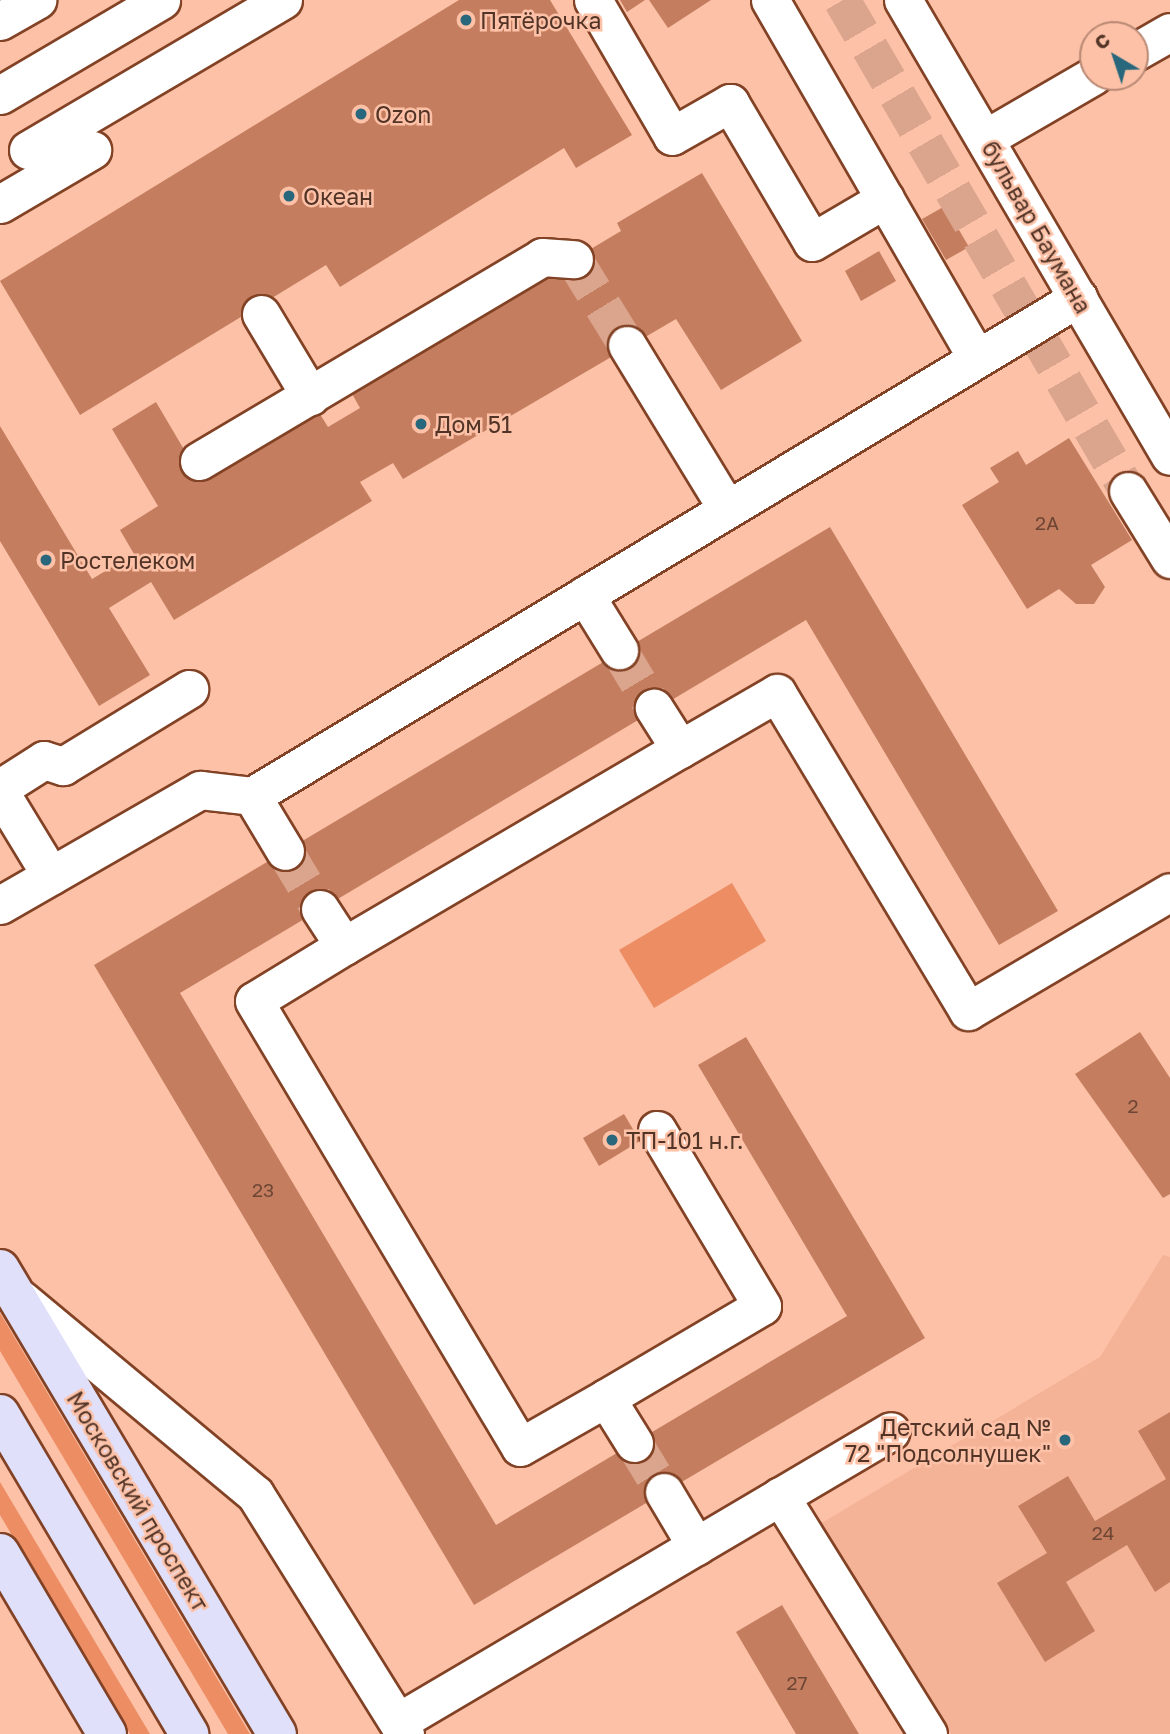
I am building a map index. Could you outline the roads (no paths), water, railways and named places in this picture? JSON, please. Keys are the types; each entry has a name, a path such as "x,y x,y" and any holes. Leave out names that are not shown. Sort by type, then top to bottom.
{"main road":[{"name":"Московский проспект","path":"8,1282 277,1734"},
{"path":"0,1414 189,1734"},
{"path":"0,1553 107,1734"}],"street":[{"path":"0,21 37,0"},
{"path":"0,95 161,0"},
{"path":"28,150 283,0"},
{"path":"593,0 672,136 730,103 812,242 885,199"},
{"path":"769,0 976,357"},
{"name":"бульвар Баумана","path":"903,0 1170,456"},
{"path":"1149,44 1170,32"},
{"path":"986,138 1079,84"},
{"path":"0,204 92,150"},
{"path":"199,461 542,257 574,259"},
{"path":"0,905 200,790 252,796 976,357 1078,298"},
{"path":"261,314 310,396"},
{"path":"627,345 727,509"},
{"path":"1128,491 1170,559"},
{"path":"585,595 620,650"},
{"path":"51,876 0,790 44,760 63,766 190,689"},
{"path":"657,1130 762,1307 520,1447 254,1001 777,693 968,1011 1170,892"},
{"path":"654,708 680,749"},
{"path":"252,796 285,851"},
{"path":"320,909 344,946"},
{"path":"8,1282 255,1494 402,1728 696,1546 891,1431"},
{"path":"606,1398 634,1443"},
{"path":"664,1492 696,1546"},
{"path":"780,1496 928,1734"}],"tunnel":[{"path":"842,0 1128,491"},
{"path":"574,259 627,345"},
{"path":"619,650 654,708"},
{"path":"285,851 320,909"},
{"path":"634,1443 664,1492"}],"place":[{"name":"Пятёрочка","path":"466,20"},
{"name":"Ozon","path":"361,114"},
{"name":"Океан","path":"289,196"},
{"name":"Дом 51","path":"421,424"},
{"name":"Ростелеком","path":"46,560"},
{"name":"ТП-101 н.г.","path":"612,1140"},
{"name":"Детский сад № 72 \"Подсолнушек\"","path":"1065,1440"}]}
